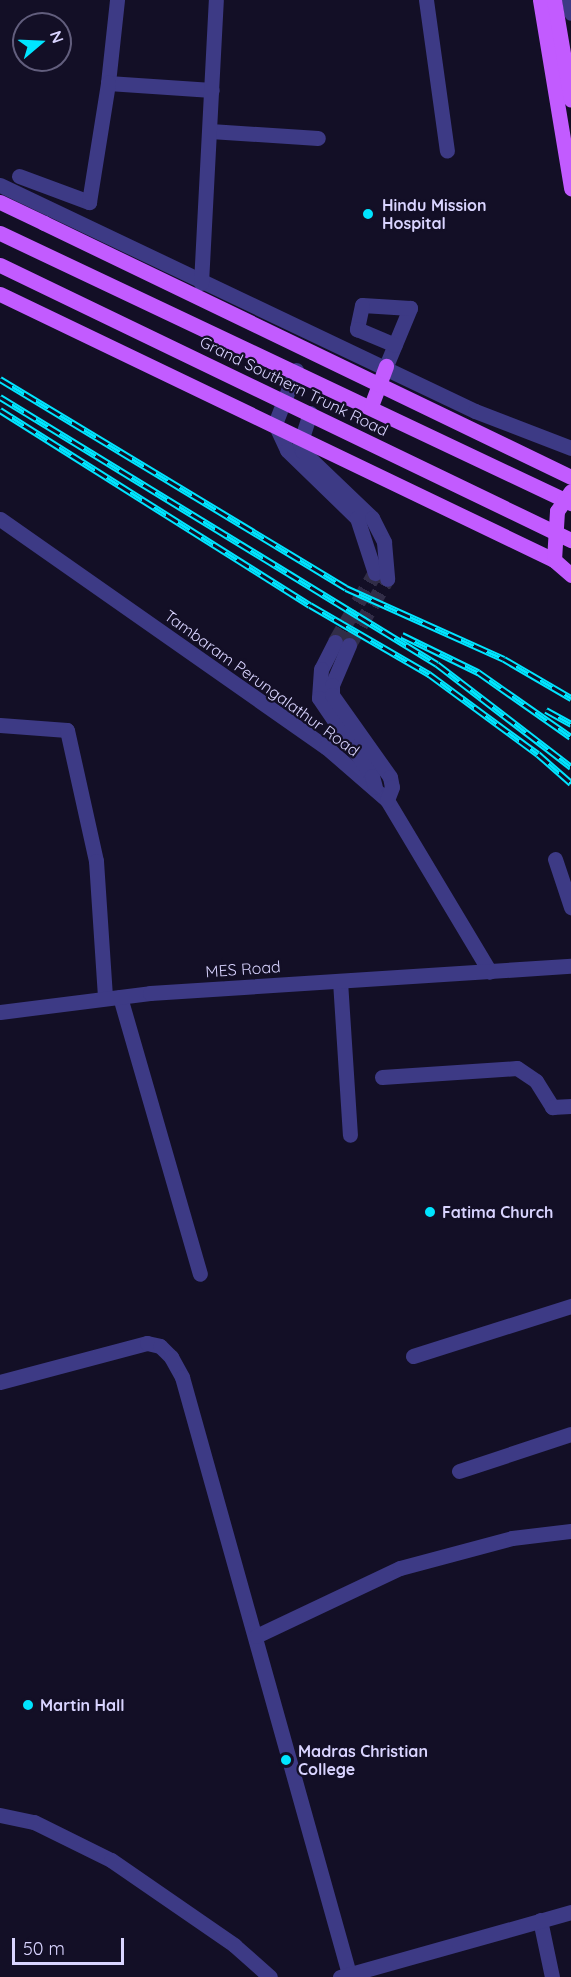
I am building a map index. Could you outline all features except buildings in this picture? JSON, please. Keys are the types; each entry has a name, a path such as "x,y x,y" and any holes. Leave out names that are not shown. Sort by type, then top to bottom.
{"main road":[{"path":"540,0 571,188"},
{"path":"554,0 571,100"},
{"path":"0,202 571,477"},
{"name":"Grand Southern Trunk Road","path":"0,233 296,370 571,503"},
{"name":"Grand Southern Trunk Road","path":"0,266 571,540"},
{"path":"0,294 554,560 571,575"},
{"path":"371,406 386,366"},
{"path":"554,560 557,511 571,490"}],"street":[{"path":"20,176 89,202 108,83 117,0"},
{"path":"201,283 216,0"},
{"path":"426,0 447,151"},
{"path":"569,0 571,13"},
{"path":"108,83 212,90"},
{"path":"210,131 318,138"},
{"path":"0,185 201,283 386,366 475,411 571,448"},
{"path":"386,366 395,345"},
{"path":"296,370 275,424 287,450 357,518 381,576 384,542 372,518 302,451 300,444 310,413"},
{"name":"Tambaram Perungalathur Road","path":"0,519 326,747 381,795 490,972"},
{"path":"342,644 321,669 319,698 372,776 381,795"},
{"path":"0,725 68,730 96,861 113,998 200,1274"},
{"path":"555,859 571,907"},
{"path":"490,972 571,966"},
{"name":"MES Road","path":"0,1012 113,998 490,972"},
{"path":"340,981 350,1135"},
{"path":"381,1077 517,1068 536,1081 552,1107 571,1106"},
{"path":"413,1356 571,1306"},
{"path":"0,1382 147,1344 160,1346 171,1357 182,1377 256,1636 344,1976 571,1912"},
{"path":"459,1471 571,1434"},
{"path":"256,1636 400,1568 512,1538 571,1531"},
{"path":"0,1815 43,1825 111,1860 234,1945 270,1977"},
{"path":"540,1920 552,1977"}],"tunnel":[{"path":"335,642 375,573"},
{"path":"349,645 387,579"}],"railway":[{"path":"0,379 346,588 504,659 571,698"},
{"path":"0,397 437,664 571,767"},
{"path":"0,410 310,605 429,674 538,754 571,783"},
{"path":"402,635 478,672 571,737"},
{"path":"546,710 571,724"}],"place":[{"name":"Hindu Mission Hospital","path":"368,214"},
{"name":"Fatima Church","path":"430,1212"},
{"name":"Martin Hall","path":"28,1705"},
{"name":"Madras Christian College","path":"286,1760"}]}
